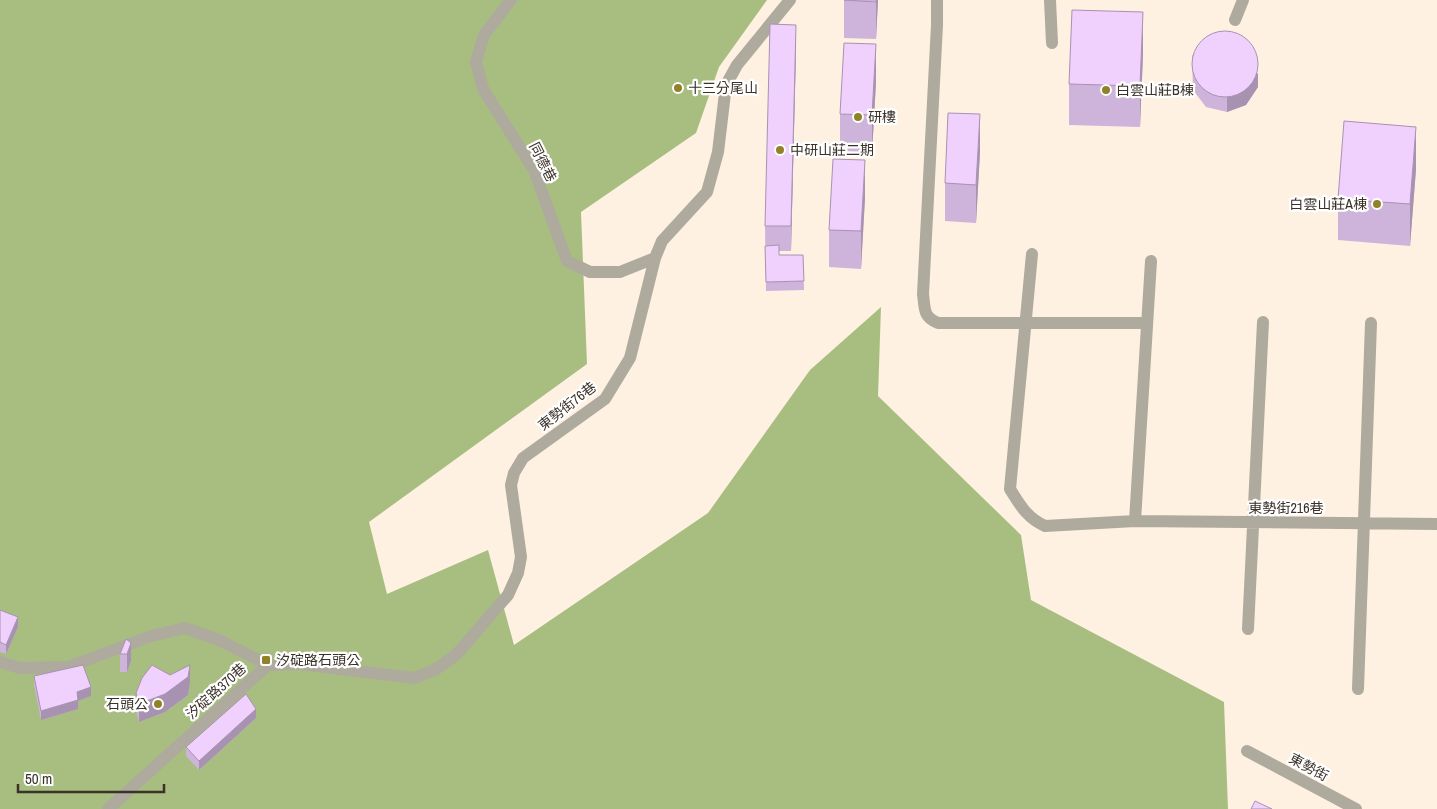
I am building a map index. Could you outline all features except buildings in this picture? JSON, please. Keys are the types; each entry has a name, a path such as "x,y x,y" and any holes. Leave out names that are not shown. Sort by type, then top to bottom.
{"street":[{"name":"同德巷","path":"511,0 484,36 476,62 483,89 534,170 567,261 590,272 620,272 655,258"},
{"name":"東勢街76巷","path":"268,664 298,664 415,678 436,669 456,655 508,595 518,574 522,557 511,485 514,473 523,458 605,399 630,358 655,258 662,241 707,192 718,152 726,86 737,65 790,0"},
{"path":"937,0 923,294 926,314 931,320 938,323 1147,323"},
{"path":"1050,0 1052,43"},
{"path":"1235,20 1243,0"},
{"name":"東勢街216巷","path":"1032,254 1010,489 1025,513 1035,522 1045,526 1136,522 1437,524"},
{"path":"1136,522 1150,261"},
{"path":"1248,629 1263,322"},
{"path":"1358,688 1371,323"},
{"name":"汐碇路370巷","path":"0,662 20,668 68,667 151,636 184,628 219,640 268,664 108,809"},
{"name":"東勢街","path":"1247,752 1356,809"}],"green space":[{"path":"0,0 767,0 719,67 696,133 581,212 587,364 369,522 387,594 488,550 514,645 708,513 810,370 881,307 878,396 1021,535 1031,600 1224,702 1228,809 0,809"}],"place":[{"name":"十三分尾山","path":"678,88"},
{"name":"白雲山莊B棟","path":"1106,90"},
{"name":"研樓","path":"858,117"},
{"name":"中研山莊二期","path":"780,150"},
{"name":"白雲山莊A棟","path":"1377,204"},
{"name":"汐碇路石頭公","path":"266,660"},
{"name":"石頭公","path":"158,704"}]}
